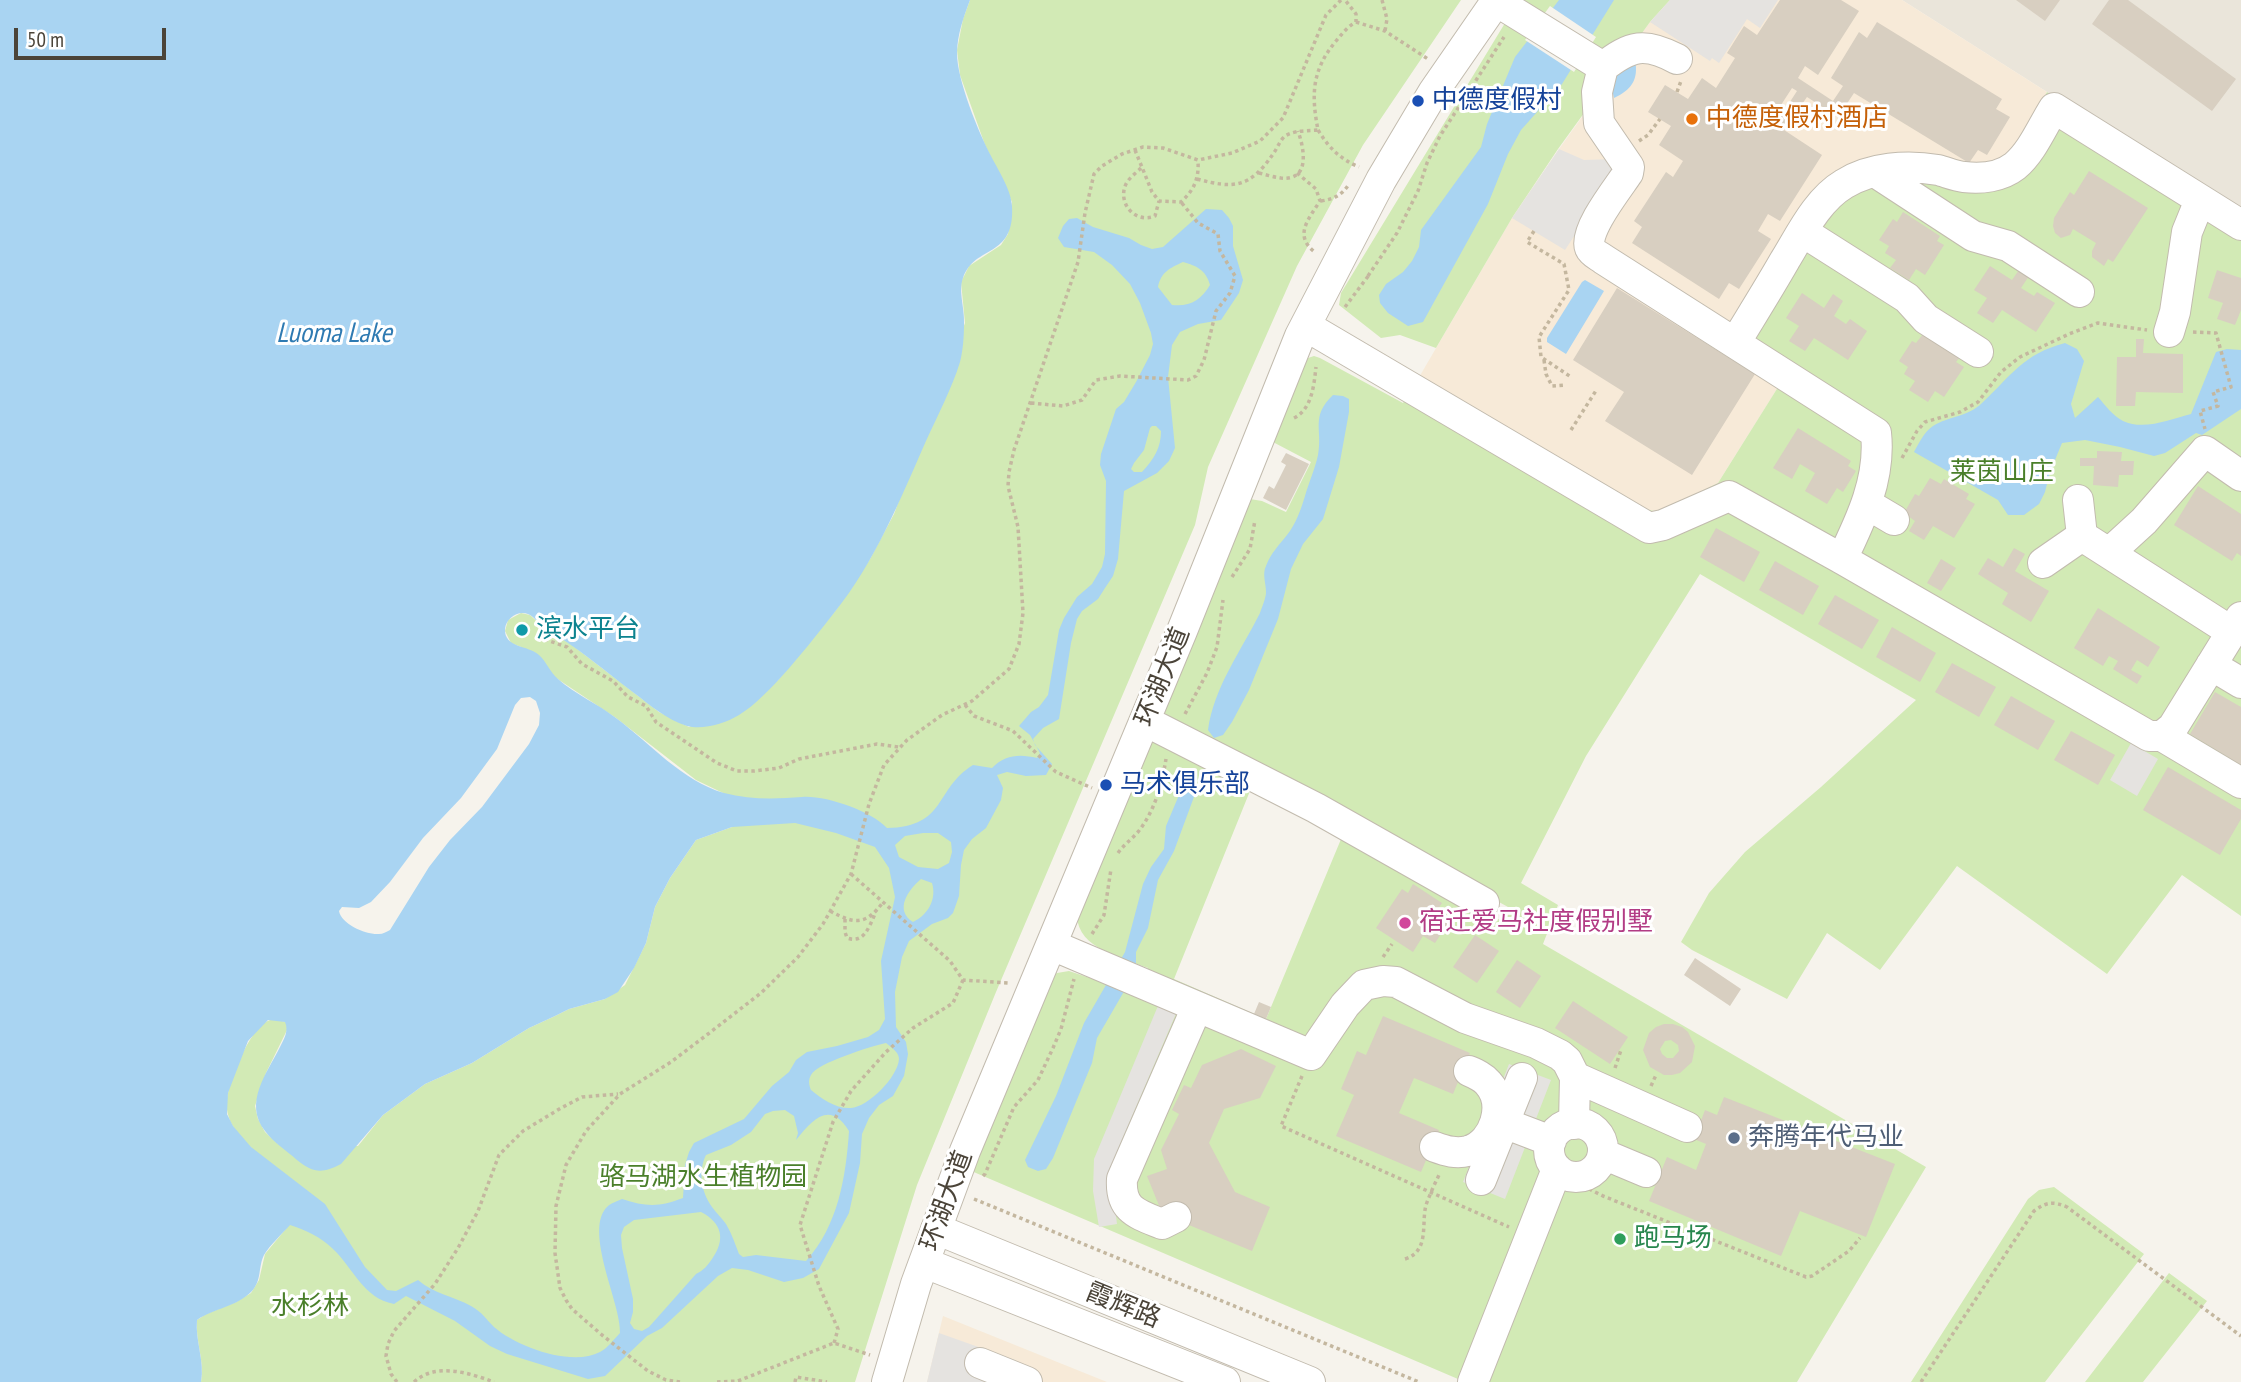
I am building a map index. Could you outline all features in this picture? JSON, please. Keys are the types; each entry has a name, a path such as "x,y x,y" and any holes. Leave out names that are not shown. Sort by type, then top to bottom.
{"street":[{"path":"1509,9 1594,61 1640,48 1660,50 1677,60"},
{"name":"环湖大道","path":"889,1372 951,1189 1306,326 1381,180 1434,91 1509,9"},
{"path":"1594,61 1599,123 1629,167 1628,173 1593,226 1588,238 1590,248 1603,259 1876,433 1877,444 1869,496 1842,559"},
{"path":"1735,343 1803,232 1825,200 1843,184 1875,172 1914,168 1939,170 1963,177 1989,177 2005,173 2023,158 2054,108 2241,225"},
{"path":"1875,172 1973,236 2008,246 2079,292"},
{"path":"2169,332 2175,312 2187,232 2200,200"},
{"path":"1803,232 1907,298 1926,319 1978,352"},
{"path":"1306,326 1649,528 1663,525 1729,496 2149,736 2162,736 2241,783"},
{"path":"2109,552 2144,521 2205,451 2241,476"},
{"path":"1869,496 1894,520"},
{"path":"2078,500 2082,536"},
{"path":"2082,536 2236,624 2173,727 2162,736"},
{"path":"2043,563 2082,536"},
{"path":"2211,665 2241,683"},
{"path":"1145,721 1316,808 1484,903"},
{"path":"1052,945 1311,1055 1346,1004 1364,985 1383,981 1396,982 1465,1018 1536,1043 1567,1061 1575,1077 1563,1132 1550,1156 1569,1173"},
{"path":"1176,1217 1162,1224 1129,1208 1124,1198 1122,1179 1197,1007"},
{"path":"1469,1071 1487,1082 1495,1094 1500,1122"},
{"path":"1575,1077 1687,1127"},
{"path":"1481,1180 1500,1122 1522,1078"},
{"path":"1500,1122 1563,1132 1582,1124 1596,1132 1601,1138 1603,1154 1596,1169 1569,1173"},
{"path":"1442,1150 1469,1151 1481,1144 1500,1122"},
{"path":"1603,1154 1646,1172"},
{"path":"1473,1382 1531,1236 1569,1173"},
{"name":"霞辉路","path":"936,1229 1310,1382"},
{"name":"霞辉路","path":"925,1263 1226,1382"},
{"path":"980,1363 1023,1381"}],"path":[{"path":"680,1382 666,1380 649,1371 602,1335 572,1309 560,1288 555,1253 556,1206 566,1165 586,1131 620,1094 671,1062 761,993 798,957 823,924 851,874 869,804 884,765 900,748 942,715 965,705 988,689 1009,668 1019,644 1023,614 1018,527 1008,479 1014,450 1078,262 1094,174 1122,154 1143,147 1163,148 1198,160 1232,153 1260,141 1283,118 1326,15 1343,0 1356,13 1356,22"},
{"path":"1382,0 1387,19 1385,31"},
{"path":"1357,290 1398,233 1440,136 1509,9"},
{"path":"1354,174 1358,167 1343,160 1327,145 1318,130 1315,77 1326,54 1349,26 1356,22 1385,31 1435,65"},
{"path":"1197,179 1222,186 1241,184 1259,173 1284,137 1298,131 1318,130"},
{"path":"1259,173 1292,178 1297,173 1305,163 1298,131"},
{"path":"1135,150 1152,192 1159,201 1181,202 1190,193 1197,179 1198,160"},
{"path":"1142,168 1127,183 1122,197 1125,207 1137,216 1147,219 1155,216 1159,201"},
{"path":"1297,173 1315,189 1320,201"},
{"path":"1320,201 1333,200 1344,191 1350,181"},
{"path":"1320,201 1303,233 1307,247 1322,258"},
{"path":"1030,403 1063,407 1082,400 1096,380 1119,376 1174,380 1188,380 1196,376 1214,328 1216,311 1230,293 1235,276 1220,251 1217,234 1198,223 1181,202"},
{"path":"1534,230 1527,242 1564,264 1569,290 1539,337 1541,357 1571,377"},
{"path":"1869,496 1886,485 1925,422 1960,412 1978,402 2001,372 2020,357 2098,323 2169,332"},
{"path":"2207,438 2200,411 2217,406 2213,392 2231,387 2216,333"},
{"path":"1544,360 1546,374 1552,386 1565,385"},
{"path":"1571,430 1597,389"},
{"path":"538,637 567,647 582,664 613,681 628,698 646,706 656,722 717,763 737,771 779,768 799,759 877,744 900,748"},
{"path":"965,705 974,716 1013,731 1056,772 1098,790"},
{"path":"851,874 950,961 962,980"},
{"path":"845,919 847,938 854,941 861,939 883,902"},
{"path":"830,911 855,921 866,920 875,914"},
{"path":"962,980 1035,985"},
{"path":"834,1343 838,1329 819,1286 800,1225 833,1122 851,1091 886,1052 913,1028 953,1003 962,980"},
{"path":"1311,1055 1281,1126 1531,1236"},
{"path":"397,1382 391,1374 386,1356 388,1344 394,1331 435,1284 458,1248 478,1210 499,1155 523,1131 582,1097 620,1094"},
{"path":"1405,1259 1415,1253 1423,1241 1424,1213 1442,1150"},
{"path":"1569,1173 1603,1196 1806,1277 1812,1276 1849,1251 1860,1238"},
{"path":"951,1189 1419,1382"},
{"path":"1921,1382 2034,1211 2045,1203 2055,1202 2067,1207 2241,1336"},
{"path":"718,1382 738,1381 834,1343 889,1372"},
{"path":"414,1382 423,1374 450,1370 494,1382"},
{"path":"795,1382 796,1377 827,1382"}],"shaded area":[{"path":"1670,0 1902,0 2047,92 2007,155 1780,384 1718,483 1663,510 1654,511 1645,509 1418,379 1512,218 1650,22"},
{"path":"1670,0 1778,0 1760,28 1747,19 1719,63 1712,58 1710,61 1650,22"},
{"path":"1902,0 2241,0 2241,215 2047,92"},
{"path":"1559,149 1584,160 1615,159 1618,169 1565,250 1512,218"},
{"path":"2131,743 2158,759 2137,796 2110,780"},
{"path":"1160,1001 1178,1009 1115,1156 1112,1184 1117,1224 1099,1227 1093,1191 1094,1159"},
{"path":"1509,1064 1551,1080 1505,1199 1463,1182"},
{"path":"943,1316 1107,1382 927,1382"},
{"path":"939,1333 1015,1360 1008,1382 927,1382"}],"green space":[{"name":"骆马湖水生植物园","path":"970,0 1461,0 1363,145 1297,266 1208,467 1195,525 996,992 917,1185 855,1382 201,1382 197,1320 251,1293 259,1280 265,1254 313,1196 248,1145 229,1117 227,1101 230,1085 243,1052 256,1031 270,1020 286,1022 288,1028 266,1073 255,1106 265,1132 278,1144 358,1146 383,1115 425,1084 472,1063 529,1028 569,1009 605,999 625,985 646,943 655,907 670,878 696,840 732,827 723,793 696,780 616,718 556,678 521,647 511,643 505,631 508,620 521,613 530,615 659,712 689,727 778,680 836,610 870,559 894,514 965,323 961,282 969,266 1001,245 1008,234 1012,202 985,145 960,75 957,50"},
{"path":"1519,0 1670,0 1650,22 1558,149 1512,218 1436,348 1400,335 1381,338 1339,305 1341,293"},
{"name":"莱茵山庄","path":"2047,92 2241,215 2241,916 2182,875 2107,974 1957,866 1880,970 1827,933 1787,999 1692,950 1681,942 1709,893 1745,852 1916,700 1700,574 1586,756 1521,883 1558,905 1543,944 1926,1167 1797,1382 1465,1382 969,1170 1048,977 1069,971 1138,994 1148,968 1115,956 1093,944 1079,927 1077,916 1147,739 1252,786 1174,979 1266,1019 1344,832 1500,920 1508,907 1296,790 1158,719 1250,499 1262,501 1286,512 1311,462 1271,441 1308,358 1320,358 1403,403 1418,379 1645,509 1663,510 1718,483 1780,384 1722,347 1815,195 1978,167 2007,155"},
{"path":"2054,1187 2144,1254 2045,1382 1911,1382 2028,1199 2039,1190"},
{"path":"2169,1273 2207,1301 2143,1382 2085,1382"}],"water":[{"name":"Luoma Lake","path":"0,0 970,0 958,39 958,64 964,91 975,120 1009,193 1012,206 1011,223 1001,243 976,260 963,278 961,289 964,338 957,372 886,530 849,593 802,653 763,696 733,718 707,727 687,726 666,716 528,614 513,616 505,629 508,640 539,655 555,676 616,718 680,771 724,793 753,798 812,797 835,801 859,810 887,828 906,826 930,814 952,785 973,765 992,768 1013,756 1037,758 1040,753 1036,747 1052,764 1046,775 1026,776 1007,772 997,775 1003,788 1001,800 986,828 972,839 964,850 959,896 953,913 909,941 902,957 895,992 896,1027 906,1042 908,1054 904,1076 893,1096 879,1105 869,1118 862,1134 860,1163 849,1213 819,1269 803,1278 784,1282 748,1270 732,1268 718,1276 662,1328 647,1336 605,1376 588,1379 507,1354 490,1346 455,1321 406,1296 394,1304 383,1301 360,1282 328,1245 313,1234 290,1225 264,1255 252,1291 239,1301 197,1320 201,1382 0,1382","holes":["530,697 536,701 540,713 539,725 529,744 482,807 450,840 429,867 390,930 374,934 349,924 341,916 339,911 342,907 359,908 371,902 390,882 423,838 461,798 497,749 515,705 521,698","795,823 836,833 875,847 889,868 895,897 881,961 885,1019 879,1030 868,1037 807,1052 796,1060 789,1072 772,1086 744,1119 694,1143 685,1165 683,1198 653,1205 622,1199 608,1206 601,1217 599,1232 620,1333 600,1352 575,1357 530,1348 494,1327 471,1306 430,1289 418,1280 396,1291 387,1290 365,1267 325,1204 251,1147 233,1126 227,1114 228,1093 248,1041 268,1020 285,1022 284,1038 259,1088 256,1110 259,1120 272,1139 313,1170 323,1171 341,1164 383,1115 425,1084 472,1063 529,1028 569,1009 605,999 618,992 646,943 655,907 670,878 696,840 732,827","938,833 951,842 952,852 949,863 938,869 918,867 899,857 895,845 905,836","921,879 932,883 933,889 930,906 913,922 904,912 905,900","886,1043 899,1056 888,1082 873,1097 858,1106 845,1108 830,1103 811,1090 809,1079 815,1070","785,1110 794,1116 798,1133 796,1140 809,1125 822,1116 835,1116 849,1131 843,1183 833,1217 806,1261 756,1255 743,1257 739,1254 726,1224 705,1195 701,1175 706,1155 731,1145 751,1132 765,1114","701,1212 714,1221 720,1232 719,1245 707,1266 696,1274 649,1327 642,1331 634,1329 630,1323 633,1299 621,1235 624,1227 634,1220"]},
{"path":"1559,0 1614,0 1562,84 1521,130 1488,204 1423,322 1408,326 1388,313 1380,303 1379,295 1386,284 1403,272 1412,261 1419,247 1421,230 1481,147 1487,124 1515,57"},
{"path":"1635,60 1635,79 1625,92 1614,98 1611,85 1614,74"},
{"path":"1206,209 1222,210 1233,226 1233,246 1243,280 1239,293 1221,320 1198,324 1180,332 1172,345 1168,377 1175,448 1169,461 1157,473 1124,491 1118,559 1113,576 1098,599 1082,611 1077,619 1059,719 1043,728 1033,739 1034,743 1030,735 1019,726 1048,695 1059,630 1064,618 1077,597 1092,584 1102,567 1105,554 1106,481 1100,465 1101,454 1116,409 1124,402 1136,382 1153,344 1140,303 1130,284 1112,265 1094,252 1064,247 1058,238 1069,219 1077,218 1093,227 1129,238 1152,249 1163,247","holes":["1183,262 1197,267 1210,285 1203,295 1190,304 1172,305 1158,287 1164,274","1156,426 1161,431 1156,453 1142,472 1134,472 1131,469 1144,450 1150,428"]},
{"path":"1585,280 1604,291 1566,354 1547,342 1547,338"},
{"path":"2065,343 2077,349 2084,361 2071,404 2075,418 2098,397 2116,416 2131,424 2157,423 2191,414 2216,352 2227,349 2241,350 2241,409 2202,435 2196,433 2165,453 2154,456 2085,440 2062,443 2039,504 2024,515 2008,515 1998,500 1914,452 1924,434 1933,426 1977,408 2028,360 2038,353"},
{"path":"1333,395 1349,399 1349,412 1339,467 1323,519 1303,544 1291,569 1278,619 1249,690 1223,735 1214,738 1208,730 1216,699 1260,613 1266,594 1264,572 1268,561 1290,531 1300,511 1318,455 1319,417"},
{"path":"1194,780 1198,786 1174,851 1158,880 1148,928 1136,952 1136,964 1126,988 1097,1038 1092,1063 1053,1158 1046,1169 1038,1171 1028,1167 1025,1160 1056,1096 1084,1023 1125,952 1143,884 1164,849 1166,826 1179,795 1185,785"}],"pier":[{"path":"1550,6 1596,37 1574,72 1525,40"}],"building":[{"path":"1780,0 1841,0 1859,11 1818,75 1805,66 1798,78 1833,101 1843,86 1831,78 1859,32 1867,38 1877,22 2002,99 1996,109 2010,117 1987,155 1978,150 1969,163 1854,93 1838,117 1807,97 1784,130 1822,155 1780,221 1768,214 1758,231 1771,239 1739,289 1729,283 1719,299 1632,243 1642,227 1634,221 1666,172 1673,177 1683,161 1659,145 1671,126 1648,112 1665,85 1688,99 1702,78 1716,88 1735,58 1727,53 1744,26 1757,35","holes":["1792,88 1797,91 1775,125 1770,122"]},
{"path":"2016,0 2060,0 2045,21"},
{"path":"2109,0 2128,0 2236,79 2212,111 2092,24"},
{"path":"2089,171 2148,208 2113,262 2108,259 2104,266 2092,257 2096,243 2073,229 2070,235 2061,238 2055,233 2053,226 2054,218 2070,192 2074,195"},
{"path":"1903,212 1940,236 1937,241 1944,245 1925,275 1916,269 1909,280 1890,268 1896,260 1885,253 1889,246 1879,240 1893,219 1897,222"},
{"path":"1990,266 2012,280 2021,267 2031,273 2021,288 2034,296 2037,292 2055,303 2036,332 2002,310 1993,323 1977,313 1987,298 1974,290"},
{"path":"2217,270 2241,278 2241,310 2235,325 2217,319 2223,303 2208,298"},
{"path":"1617,288 1755,374 1692,475 1605,421 1624,392 1573,360"},
{"path":"1802,293 1824,308 1833,294 1843,301 1834,316 1846,324 1850,319 1867,331 1848,360 1814,338 1805,351 1789,341 1799,326 1786,318"},
{"path":"1923,334 1960,357 1956,362 1964,367 1944,397 1935,391 1928,402 1909,390 1915,381 1904,374 1908,367 1899,361 1912,341 1916,343"},
{"path":"2136,339 2144,339 2143,353 2183,354 2183,393 2136,392 2135,406 2116,406 2117,357 2136,357"},
{"path":"1798,428 1851,461 1848,466 1856,471 1843,492 1837,488 1827,504 1805,491 1815,473 1800,464 1792,479 1773,468"},
{"path":"2097,451 2122,452 2121,461 2134,461 2133,475 2119,475 2118,487 2093,485 2094,466 2080,466 2080,458 2097,458"},
{"path":"1286,453 1309,464 1286,510 1263,498 1269,486 1274,489 1286,465 1281,462"},
{"path":"1930,478 1941,484 1944,479 1969,494 1966,499 1975,504 1954,538 1933,526 1924,540 1909,531 1915,521 1904,513 1915,494 1919,496"},
{"path":"2198,486 2241,514 2241,556 2237,553 2232,561 2174,525"},
{"path":"1716,528 1760,552 1744,582 1700,557"},
{"path":"2014,548 2025,554 2015,571 2049,591 2031,622 2002,604 2008,593 1978,574 1988,558 2003,567"},
{"path":"1941,559 1956,568 1941,591 1927,583"},
{"path":"1775,561 1819,586 1803,615 1759,590"},
{"path":"1835,595 1879,620 1862,649 1818,624"},
{"path":"2098,608 2160,647 2148,667 2137,660 2131,670 2142,676 2137,684 2113,669 2118,661 2109,656 2103,666 2074,648"},
{"path":"1892,627 1936,653 1920,682 1876,657"},
{"path":"1952,663 1996,687 1979,717 1935,692"},
{"path":"2215,692 2241,707 2241,765 2190,734"},
{"path":"2011,696 2055,721 2038,750 1994,725"},
{"path":"2071,731 2115,755 2098,785 2054,760"},
{"path":"2168,767 2241,810 2241,819 2220,855 2143,810"},
{"path":"1413,884 1442,903 1436,912 1450,920 1435,943 1423,936 1413,952 1376,928 1402,889 1408,893"},
{"path":"1475,935 1499,951 1477,983 1453,967"},
{"path":"1695,958 1741,989 1730,1006 1684,975"},
{"path":"1517,960 1541,976 1520,1008 1496,992"},
{"path":"1573,1001 1628,1037 1610,1064 1555,1028"},
{"path":"1259,1002 1271,1007 1266,1019 1254,1014"},
{"path":"1383,1016 1470,1053 1453,1094 1414,1078 1399,1113 1439,1130 1421,1172 1336,1136 1354,1095 1341,1089 1357,1051 1366,1055"},
{"path":"1673,1024 1688,1032 1695,1046 1692,1062 1680,1073 1664,1075 1650,1067 1643,1050 1649,1033 1656,1027","holes":["1671,1040 1678,1045 1679,1051 1673,1058 1667,1058 1660,1049 1665,1041"]},
{"path":"1241,1049 1276,1066 1260,1098 1224,1109 1209,1143 1235,1192 1270,1207 1252,1251 1184,1223 1176,1201 1160,1208 1147,1176 1167,1169 1161,1150 1179,1114 1172,1110 1184,1085 1191,1088 1202,1065"},
{"path":"1724,1097 1895,1164 1866,1237 1800,1211 1781,1256 1649,1201 1667,1157 1696,1170 1706,1144 1694,1139 1705,1110 1717,1115"}],"place":[{"name":"中德度假村","path":"1418,101"},
{"name":"中德度假村酒店","path":"1692,119"},
{"name":"滨水平台","path":"522,630"},
{"name":"马术俱乐部","path":"1106,785"},
{"name":"宿迁爱马社度假别墅","path":"1405,923"},
{"name":"奔腾年代马业","path":"1734,1138"},
{"name":"跑马场","path":"1620,1239"}],"park label":[{"name":"水杉林","path":"310,1307"}]}
